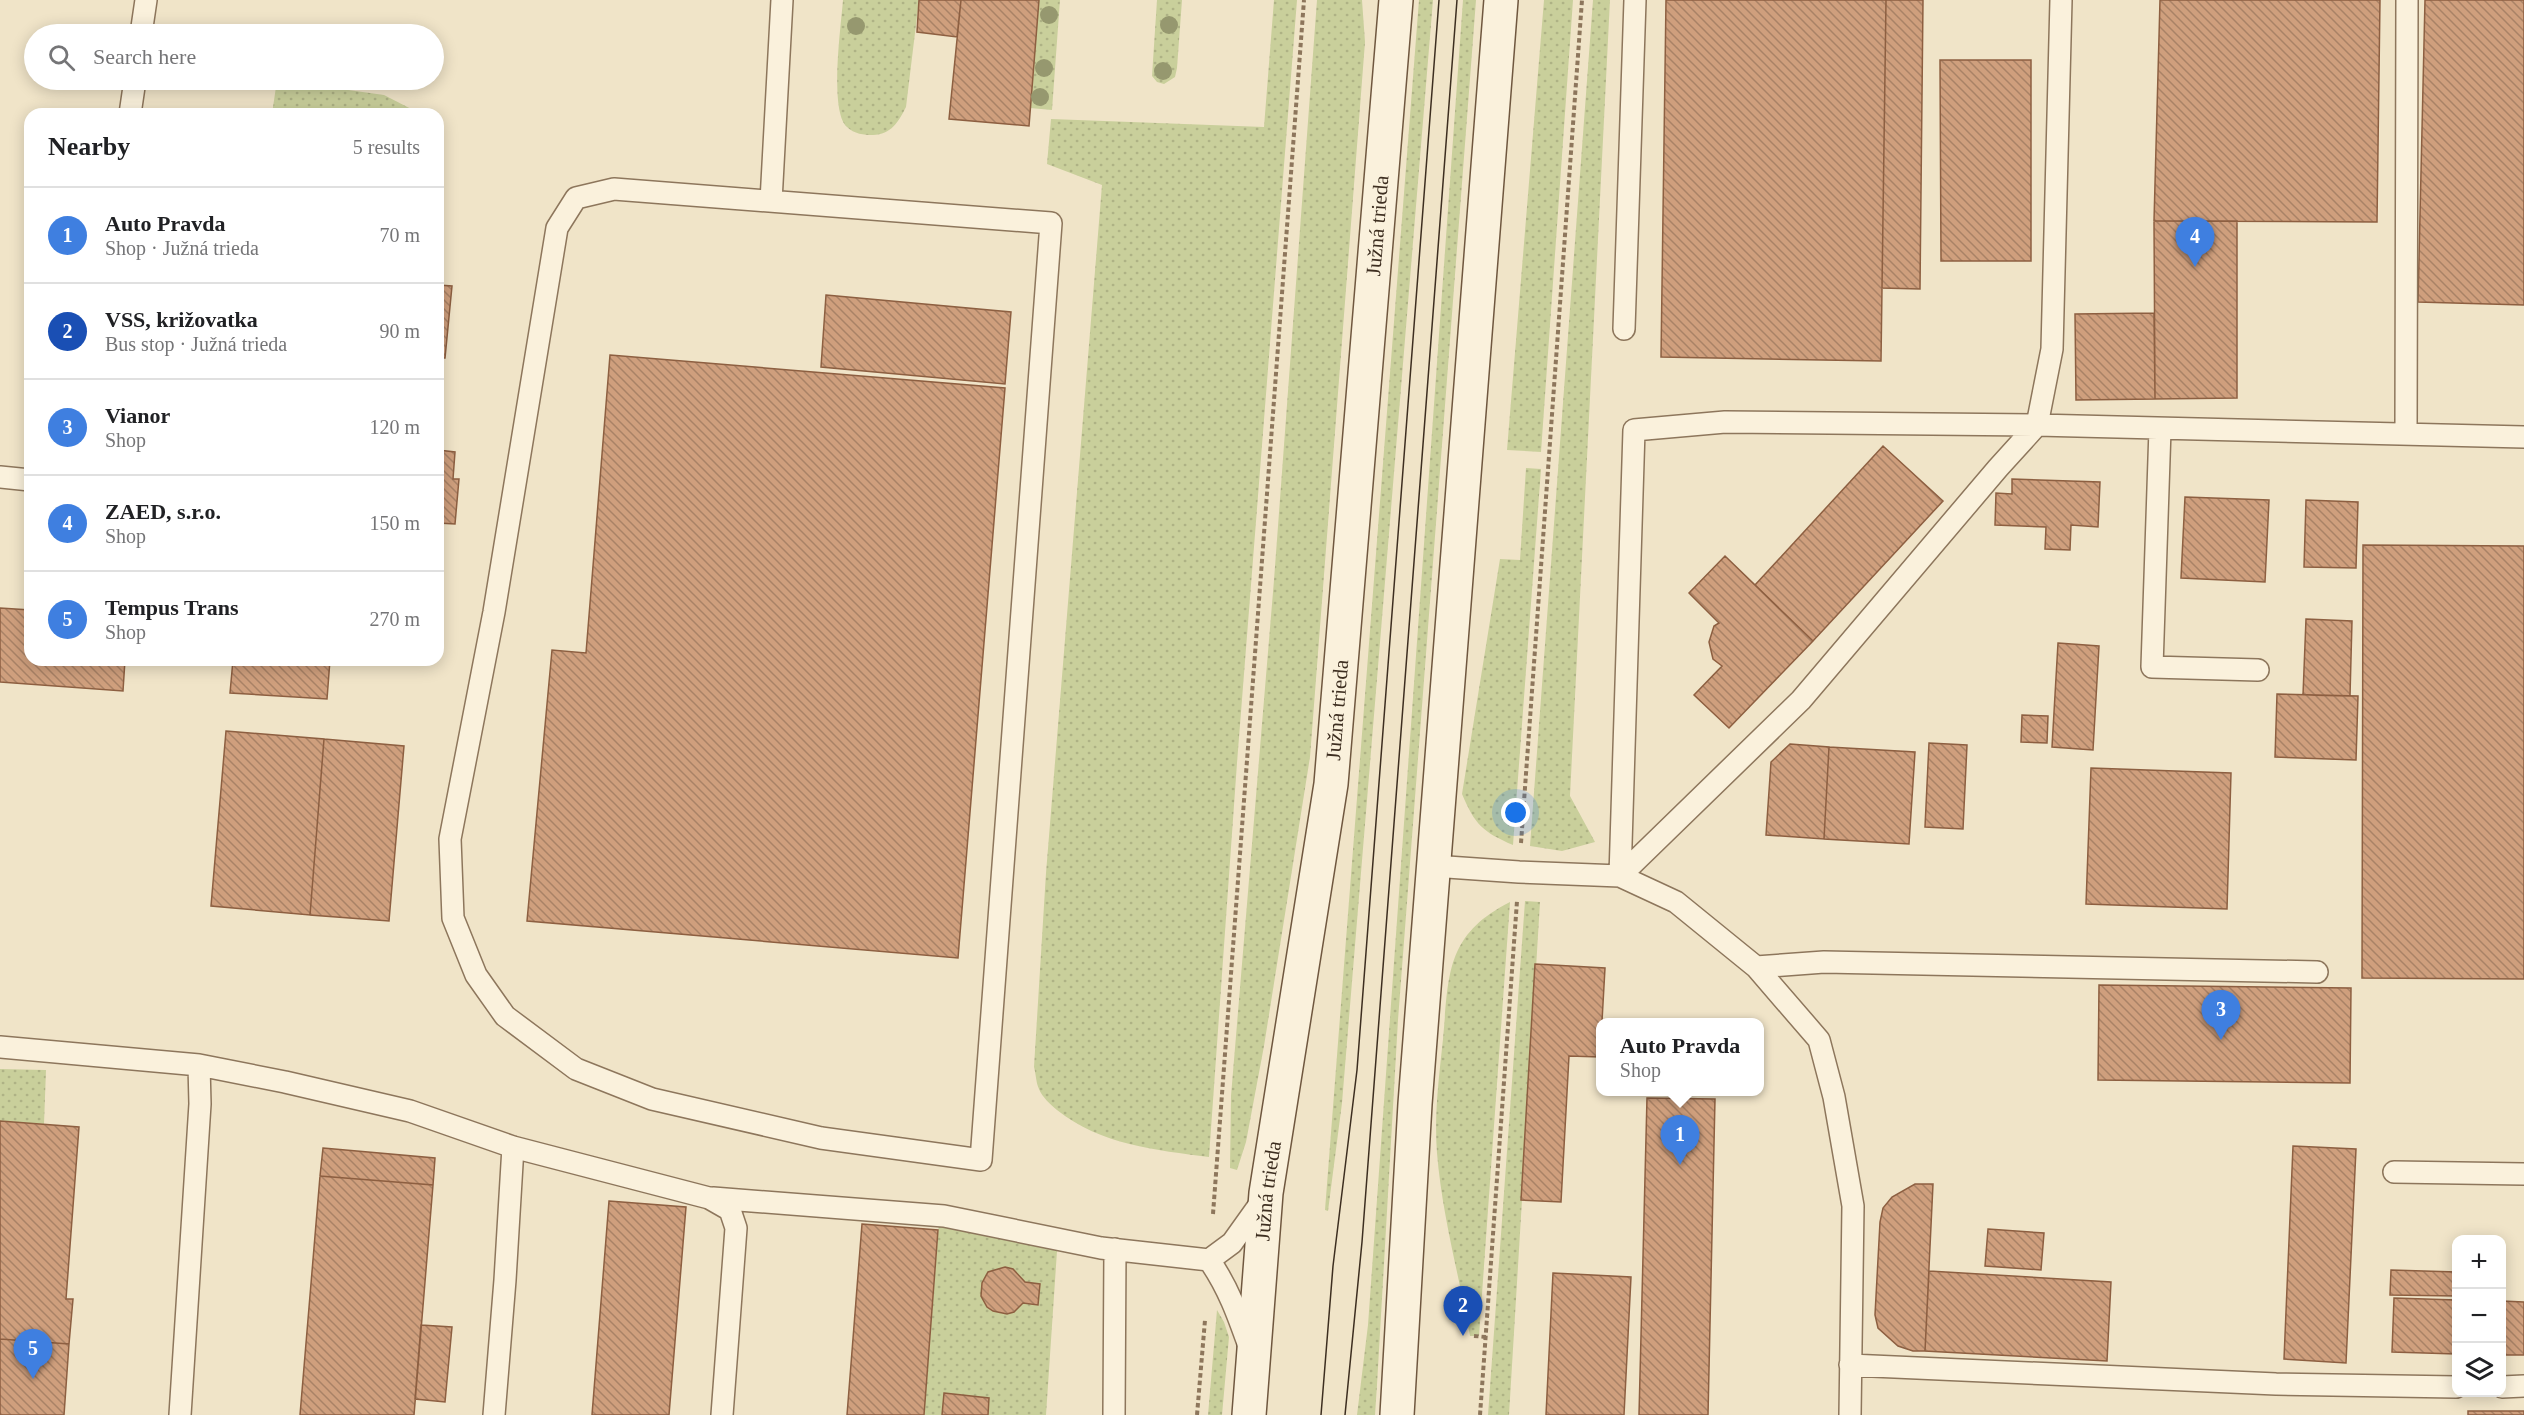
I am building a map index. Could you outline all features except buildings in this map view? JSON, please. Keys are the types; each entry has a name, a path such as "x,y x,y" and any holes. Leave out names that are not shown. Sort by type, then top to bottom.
{"street":[{"name":"Južná trieda","path":"1249,1415 1266,1193 1331,784 1396,0"},
{"path":"1397,1415 1415,1104 1501,0"}],"lane":[{"path":"142,24 146,0"},
{"path":"771,201 782,0"},
{"path":"1624,329 1635,0"},
{"path":"1620,876 1802,700 2037,425 2052,349 2061,0"},
{"path":"2406,434 2407,0"},
{"path":"131,108 134,90"},
{"path":"614,189 771,201 1051,223 981,1160 821,1138 652,1099 576,1069 505,1016 476,975 453,918 450,840 494,612 557,228 576,198 614,189"},
{"path":"1620,876 1634,430 1725,422 2037,425 2524,437"},
{"path":"2160,429 2152,667 2258,670"},
{"path":"0,477 24,479"},
{"path":"1433,866 1620,876 1676,902 1756,967 1819,1040 1834,1097 1853,1206 1850,1415"},
{"path":"1756,967 1824,962 2316,972"},
{"path":"0,1047 199,1065 285,1082 410,1111 513,1147 709,1198 944,1216 1101,1248 1209,1260 1232,1243 1258,1210 1266,1193"},
{"path":"180,1415 200,1104 199,1065"},
{"path":"494,1415 513,1147"},
{"path":"2394,1172 2524,1174"},
{"path":"709,1198 730,1210 736,1228 722,1415"},
{"path":"1114,1415 1115,1249"},
{"path":"1209,1260 1225,1284 1235,1306 1253,1359"},
{"path":"1850,1365 2276,1384 2452,1387"},
{"path":"2506,1387 2524,1386"}],"path":[{"path":"1197,1415 1304,0"},
{"path":"1480,1415 1582,0"},
{"path":"1474,1336 1485,1337"}],"green space":[{"path":"843,0 919,0 906,107 894,126 885,133 866,135 856,133 847,127 842,118 838,104 837,67"},
{"path":"1039,0 1060,0 1052,110 1030,108"},
{"path":"1157,0 1182,0 1177,68 1175,77 1164,84 1157,82 1152,76"},
{"path":"1274,0 1297,0 1237,763 1209,1157 1130,1144 1074,1122 1042,1095 1034,1067 1046,873 1102,185 1047,164 1051,119 1264,127"},
{"path":"1317,0 1362,0 1365,42 1310,757 1264,1046 1246,1142 1237,1170 1230,1168 1231,1096 1274,580"},
{"path":"1419,0 1433,0 1342,1103 1328,1211 1325,1210"},
{"path":"1463,0 1476,0 1398,1020 1375,1415 1357,1415 1368,1325"},
{"path":"1544,0 1573,0 1541,452 1507,450"},
{"path":"1593,0 1610,0 1570,796 1595,842 1562,851 1530,846"},
{"path":"276,90 348,90 384,95 409,108 273,108"},
{"path":"1526,468 1541,469 1513,845 1494,836 1481,826 1471,813 1462,794 1500,559 1520,560"},
{"path":"1525,901 1540,902 1509,1415 1488,1415"},
{"path":"1510,902 1479,1336 1470,1336 1439,1176 1436,1139 1447,995 1454,959 1462,943 1473,928"},
{"path":"0,1069 46,1070 44,1124 0,1121"},
{"path":"939,1222 1004,1235 1057,1251 1046,1415 988,1415 989,1398 945,1393 942,1415 924,1415"},
{"path":"1217,1310 1229,1337 1222,1415 1208,1415"}],"tram line":[{"path":"1321,1415 1333,1266 1357,1070 1439,0"},
{"path":"1345,1415 1362,1242 1457,0"}],"place":[{"name":"ZAED, s.r.o.","path":"2195,267"},
{"name":"Vianor","path":"2221,1040"},
{"name":"Auto Pravda","path":"1680,1165"},
{"name":"VSS, križovatka","path":"1463,1336"},
{"name":"Tempus Trans","path":"33,1379"}]}
